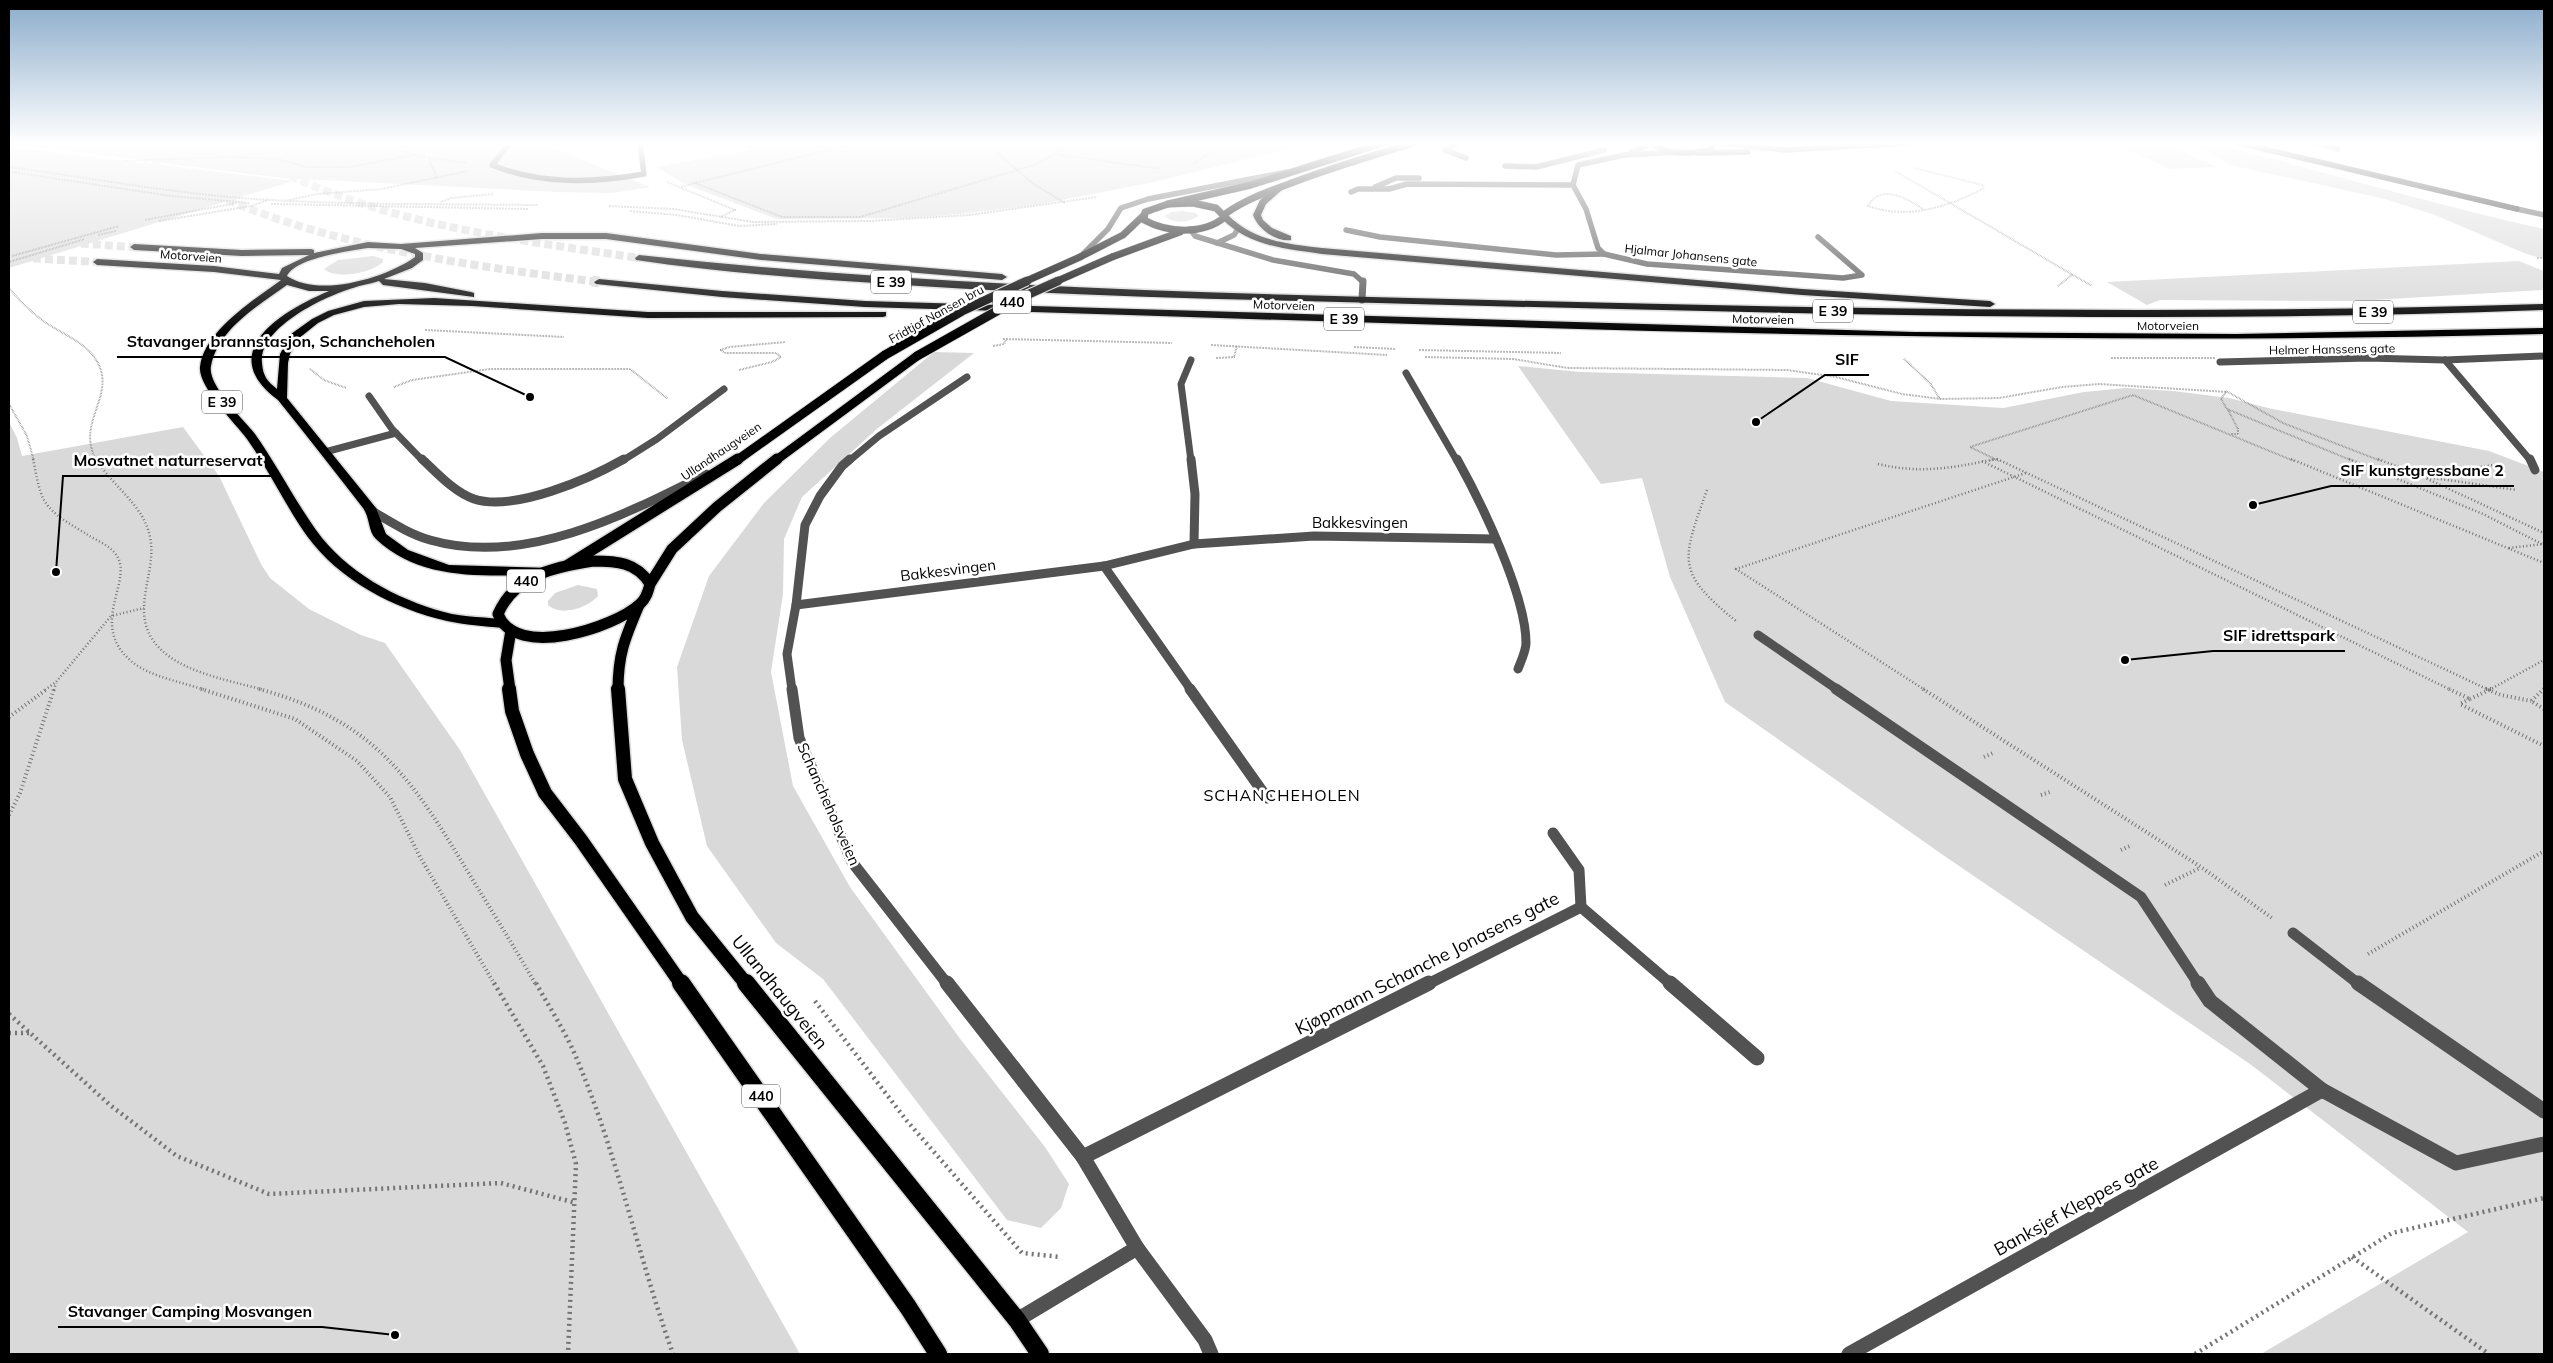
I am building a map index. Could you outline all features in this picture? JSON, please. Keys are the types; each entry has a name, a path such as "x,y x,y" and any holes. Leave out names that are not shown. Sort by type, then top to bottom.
{"highway":[{"name":"E 39","path":"1260,207 1258,210 1261,224 1271,232 1285,237 1358,253"},
{"name":"E 39","path":"1225,215 1238,229 1258,238 1293,247 1802,292 2201,314"},
{"name":"E 39","path":"507,627 439,615 366,584 333,560 313,535 251,436 221,400 205,373 205,367 214,342 245,311 284,279 285,270 294,263 330,251 368,245 402,246 542,236 606,236 771,258 1079,283 1145,293"},
{"name":"E 39","path":"284,279 311,287 352,285 368,282 403,271 420,258 419,253 402,246"},
{"name":"Motorveien","path":"134,247 242,253 330,251"},
{"name":"E 39","path":"639,258 771,273 891,282 1145,293"},
{"name":"Motorveien","path":"97,262 214,269 284,279"},
{"name":"E 39","path":"368,282 426,286 514,305"},
{"name":"E 39","path":"599,282 788,299 1102,312"},
{"name":"E 39","path":"352,285 310,302 292,313 265,338 257,352 258,375 265,384 282,398 304,429 372,511 380,536 403,553 426,563 449,569 547,571"},
{"name":"Motorveien","path":"1145,293 1899,313 2201,314 2544,307"},
{"name":"E 39","path":"282,398 282,355 290,342 313,322 361,304 403,300 514,305 614,314 679,315 879,314 1001,317 1102,312"},
{"name":"Motorveien","path":"1102,312 1786,332 2086,338 2352,336 2544,331"}],"main road":[{"name":"440","path":"1080,257 1125,233 1151,209 1159,207"},
{"name":"440","path":"1209,207 1221,210 1225,215"},
{"name":"440","path":"1143,216 1144,220 1156,226 1190,229 1216,224 1235,207"},
{"name":"Fridtjof Nansen bru","path":"650,584 672,549 716,507 780,457 917,356 1018,299 1112,257 1190,229"},
{"name":"Fridtjof Nansen bru","path":"886,355 969,307 1080,257"},
{"name":"Ullandhaugveien","path":"568,564 622,534 756,448 886,355"},
{"name":"440","path":"615,561 633,566 645,573 650,584 647,594 639,605 622,617 601,627 576,634 551,637 528,636 507,627 498,614 501,602 511,591 526,580 547,571 568,564 615,561"},
{"name":"Ullandhaugveien","path":"639,605 622,644 619,658 618,710 625,779 652,843 692,917 1017,1320 1040,1354"},
{"name":"440","path":"507,627 506,660 512,711 527,754 545,793 581,840 902,1298 938,1354"}],"street":[{"name":"440","path":"1080,257 1108,229 1116,212 1124,207"},
{"name":"Hjalmar Johansens gate","path":"1585,207 1598,248 1604,254 1647,264 1743,272 1843,278 1859,277 1862,274 1818,236"},
{"path":"2507,207 2544,215"},
{"path":"1190,229 1195,236 1273,260 1354,274 1363,280 1362,300"},
{"path":"1216,243 1234,235 1238,229"},
{"path":"1346,230 1380,237 1556,255 1604,254"},
{"name":"Helmer Hanssens gate","path":"2218,360 2367,358 2445,360 2455,358 2544,356"},
{"path":"1191,360 1181,384 1195,494 1194,544"},
{"path":"2445,360 2529,456 2535,470"},
{"path":"1406,373 1468,479 1496,539 1523,618 1526,645 1518,669"},
{"name":"Schancheholsveien","path":"967,377 879,436 842,466 820,496 804,525 796,605 787,654 799,738 852,862 1083,1157 1136,1248 1205,1340 1211,1354"},
{"path":"369,396 396,433 459,492 473,499 500,502 556,491 598,475 641,451 688,418 724,389"},
{"path":"325,452 396,433"},
{"path":"372,511 415,534 449,545 487,547 555,538 589,530 623,515 756,448"},
{"name":"Bakkesvingen","path":"796,605 1104,566 1194,544 1314,536 1496,539"},
{"path":"1104,566 1267,798"},
{"path":"1758,635 2141,897 2210,1001 2322,1090 2456,1163 2544,1144"},
{"path":"1552,833 1574,860 1579,870 1581,907"},
{"name":"Kjøpmann Schanche Jonasens gate","path":"1083,1157 1581,907 1757,1058"},
{"path":"2293,933 2341,970 2544,1111"},
{"name":"Banksjef Kleppes gate","path":"1849,1354 2322,1090"},
{"path":"1017,1320 1136,1248"}],"path":[{"path":"614,207 668,209 719,218 783,222 907,220 969,216 1039,207"},
{"path":"719,218 735,210 727,207"},
{"path":"755,207 782,217 860,217 894,207"},
{"path":"1870,207 1878,210 1914,214 1939,207"},
{"path":"1919,207 1924,210"},
{"path":"1955,207 2096,289"},
{"path":"2537,258 2544,258"},
{"path":"9,288 46,323 84,346 98,364 102,384 93,416 89,445 98,463 144,522 150,535 150,573 144,624 154,646 173,660 194,669 288,697 341,721 400,768 417,788 543,996 575,1054 597,1109 628,1215 673,1354"},
{"path":"997,339 1180,344"},
{"path":"967,377 986,356 982,347 1004,344 1007,339"},
{"path":"733,371 772,362 781,357 776,354 725,353 721,350 729,347 794,342"},
{"path":"1208,345 1392,355"},
{"path":"1420,356 1513,359 1545,366 1602,369 1787,370 1836,377 1902,394 1940,399 1999,398 2062,387 2099,384 2227,392 2283,423 2422,476 2544,533"},
{"path":"1904,358 1930,383 1940,399"},
{"path":"2111,358 2218,360"},
{"path":"282,363 307,366 324,380 369,396 412,380 490,368 630,369 678,407 688,418"},
{"path":"2227,392 2220,399 2238,429 2238,434 2231,434"},
{"path":"2544,563 2133,395 1970,447 2488,690 2531,701 2544,710"},
{"path":"9,404 27,436 44,500 59,516 114,552 119,562 120,576 111,616 113,638 119,648 132,662 150,672 295,719 340,747 357,761 390,797 420,857 543,1066 565,1123 576,1164 576,1203 567,1336 568,1354"},
{"path":"2227,409 2302,442 2399,478 2483,514 2544,544"},
{"path":"1878,464 1890,467 1944,470 1997,459"},
{"path":"1982,462 2470,699"},
{"path":"2422,476 2501,464 2535,470"},
{"path":"2026,473 1736,569 2201,867 2293,933"},
{"path":"2422,476 2526,492"},
{"path":"1707,490 1696,521 1688,565 1698,584 1717,606 1758,635"},
{"path":"2509,548 2544,544"},
{"path":"9,717 56,682 111,616 145,608"},
{"path":"2544,660 2460,704 2544,746"},
{"path":"9,815 20,793 56,682"},
{"path":"2531,701 2544,689"},
{"path":"2341,970 2544,851"},
{"path":"2141,897 2201,867"},
{"path":"815,1001 907,1121 1022,1253 1112,1262"},
{"path":"9,1014 110,1105 177,1156 269,1194 502,1183 576,1203"},
{"path":"9,1033 31,1033"},
{"path":"2195,1354 2392,1233 2544,1198"},
{"path":"2352,1257 2489,1354"}],"shaded area":[{"path":"9,207 209,207 9,268"},
{"path":"744,207 1022,207 908,218 777,219"},
{"path":"2409,207 2451,207 2544,229 2544,259 2524,253 2435,215"},
{"path":"1171,212 1196,213 1198,216 1181,222 1168,219 1165,216"},
{"path":"373,256 383,259 383,262 363,272 345,275 324,269 338,260"},
{"path":"2519,261 2544,271 2544,290 2356,301 2160,300 2147,305 2107,282"},
{"path":"934,352 974,353 878,428 802,497 784,539 783,594 771,672 793,786 850,887 961,1040 1045,1147 1069,1184 1061,1208 1041,1228 1007,1220 823,979 776,943 707,846 682,740 677,667 709,576 764,503 830,438"},
{"path":"1518,366 1580,372 1807,378 1891,401 2003,408 2084,392 2126,388 2173,391 2229,398 2268,408 2489,451 2544,472 2544,1354 2261,1354 2468,1232 2250,1064 1943,855 1725,702 1670,577 1642,478 1601,484"},
{"path":"9,422 17,438 22,456 183,427 219,476 261,564 270,578 309,609 361,635 385,643 460,750 800,1354 9,1354"},
{"path":"578,585 597,589 598,596 574,610 553,609 548,605 548,601 555,593"}],"tunnel":[{"path":"244,207 290,223 351,240 413,254 599,282 592,281"},
{"path":"372,207 438,224 518,240 639,258"},
{"path":"9,239 134,247"},
{"path":"9,257 97,262"}],"place":[{"name":"Stavanger brannstasjon, Schancheholen","path":"530,397"},
{"name":"SIF","path":"1756,422"},
{"name":"SIF kunstgressbane 2","path":"2253,505"},
{"name":"Mosvatnet naturreservat","path":"56,572"},
{"name":"SIF idrettspark","path":"2125,660"},
{"name":"Stavanger Camping Mosvangen","path":"395,1335"}],"district":[{"name":"SCHANCHEHOLEN","path":"1282,795"}]}
